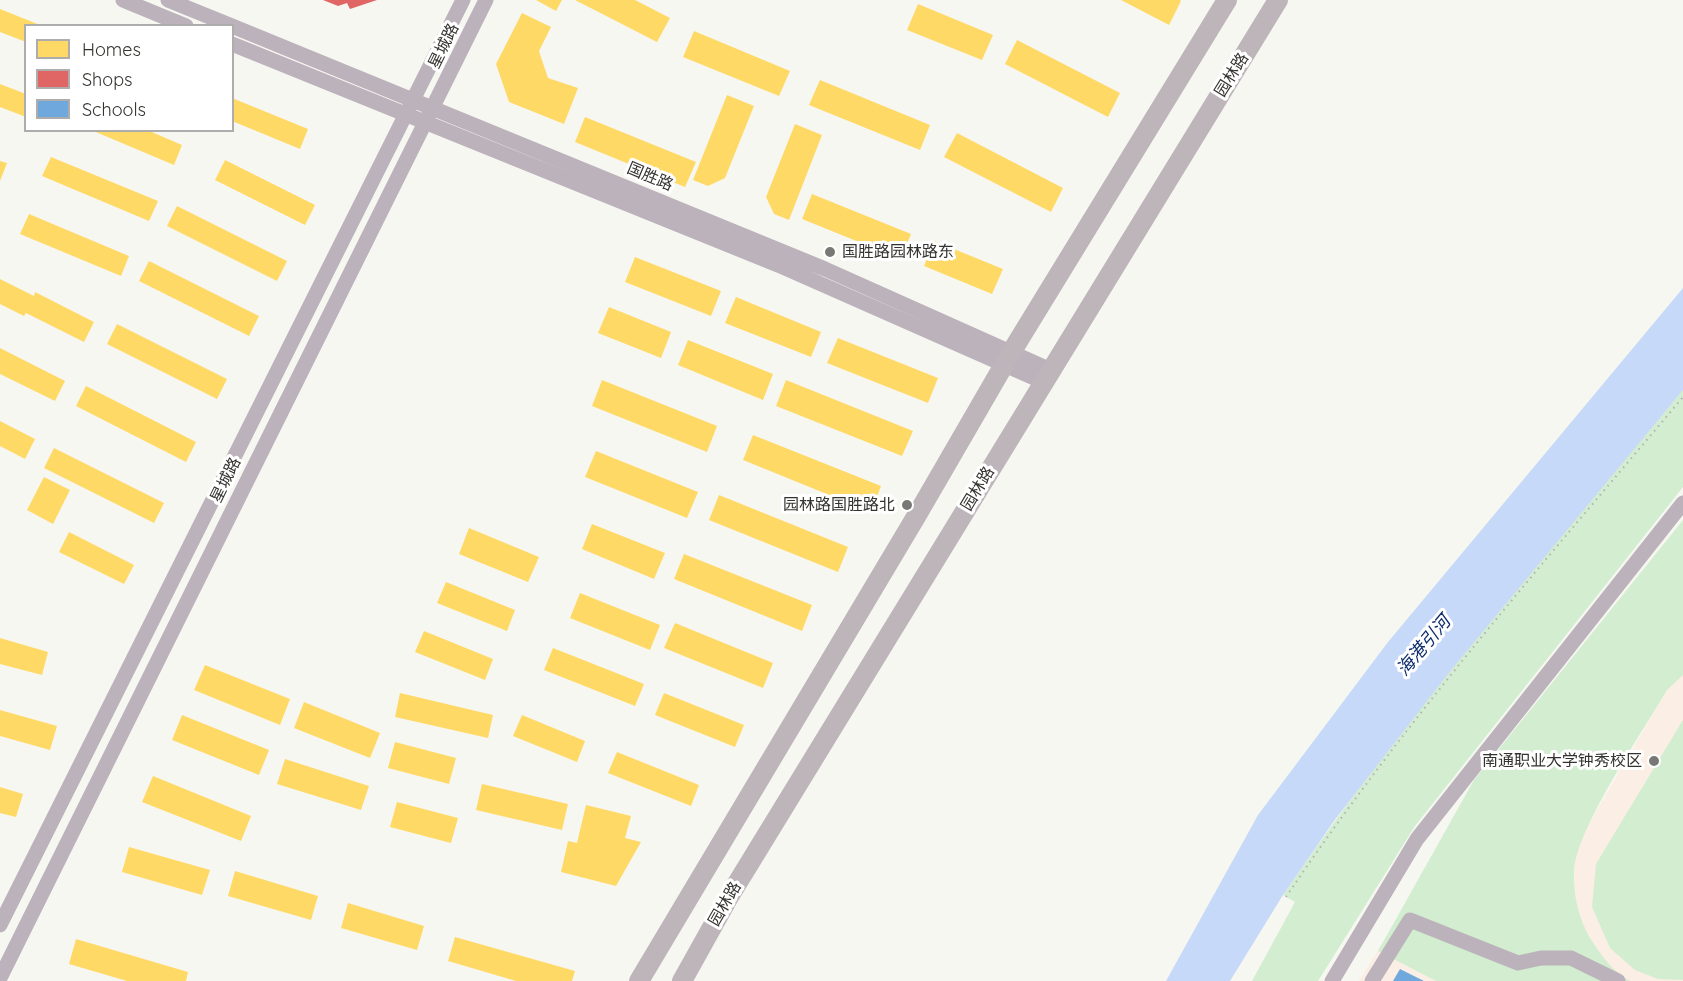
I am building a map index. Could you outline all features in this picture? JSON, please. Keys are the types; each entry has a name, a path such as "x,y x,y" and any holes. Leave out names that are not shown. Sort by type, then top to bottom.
{"main road":[{"path":"639,981 918,515 1008,358 1227,0"},
{"name":"园林路","path":"682,981 730,895 1278,0"}],"street":[{"path":"123,0 181,24"},
{"name":"国胜路","path":"168,0 227,24"},
{"name":"星城路","path":"0,925 463,0"},
{"name":"星城路","path":"0,978 486,0"},
{"name":"国胜路","path":"234,27 825,269 1047,376"},
{"name":"国胜路","path":"234,45 1008,358"},
{"path":"1332,981 1417,839 1683,503"},
{"path":"1372,981 1410,920 1518,963 1541,958 1571,958 1618,981"}],"path":[{"path":"1286,897 1337,820 1430,699 1683,397"}],"shaded area":[{"name":"南通职业大学钟秀校区","path":"1683,663 1683,981 1359,981 1415,889 1523,936"}],"green space":[{"path":"1683,390 1683,487 1415,826 1318,981 1252,981 1295,902 1283,895 1329,829 1476,638"},
{"path":"1683,520 1683,675 1667,690 1612,780 1586,831 1577,854 1574,872 1576,898 1586,931 1607,962 1630,981 1618,981 1605,974 1600,981 1436,981 1378,951 1474,780"},
{"path":"1683,720 1683,980 1658,979 1635,970 1610,948 1592,907 1596,864"}],"water":[{"name":"海港引河","path":"1683,288 1683,390 1451,670 1334,821 1283,895 1230,981 1166,981 1258,815 1388,642"}],"building: Homes":[{"path":"536,0 562,0 556,11"},
{"path":"575,0 635,0 670,18 657,42"},
{"path":"1121,0 1180,0 1181,1 1169,25"},
{"path":"918,4 993,35 982,60 907,30"},
{"path":"0,9 38,24 24,24 24,41 0,32"},
{"path":"522,13 551,27 539,51 548,78 578,88 564,124 509,102 496,64"},
{"path":"694,31 790,71 779,96 683,57"},
{"path":"1017,40 1120,93 1108,117 1005,64"},
{"path":"820,80 930,125 920,150 809,105"},
{"path":"0,84 24,93 24,116 0,107"},
{"path":"727,95 754,106 725,178 708,186 693,180"},
{"path":"234,99 308,129 300,149 234,122"},
{"path":"585,117 696,162 685,187 575,142"},
{"path":"795,124 822,135 789,220 774,214 766,197"},
{"path":"96,132 152,132 182,145 174,165"},
{"path":"957,133 1063,188 1051,212 944,157"},
{"path":"51,157 158,201 149,221 42,176"},
{"path":"225,160 315,205 305,225 215,180"},
{"path":"0,161 7,163 0,181"},
{"path":"812,194 911,234 901,259 802,219"},
{"path":"177,206 287,261 277,281 167,226"},
{"path":"29,214 129,256 121,276 20,234"},
{"path":"934,241 1003,269 992,294 924,266"},
{"path":"635,257 721,291 711,316 625,282"},
{"path":"149,261 259,316 249,336 139,281"},
{"path":"0,279 34,296 35,292 94,322 84,342 26,313 24,316 0,304"},
{"path":"736,297 821,332 811,357 725,323"},
{"path":"609,307 671,332 661,358 598,333"},
{"path":"117,324 227,379 217,399 107,344"},
{"path":"838,338 938,378 928,403 827,363"},
{"path":"688,340 773,374 763,400 678,365"},
{"path":"0,348 65,381 55,401 0,374"},
{"path":"602,380 717,426 707,452 592,406"},
{"path":"786,380 913,431 902,456 776,406"},
{"path":"86,386 196,442 186,462 76,406"},
{"path":"0,421 35,439 25,459 0,446"},
{"path":"753,435 881,486 871,512 743,460"},
{"path":"54,448 164,503 154,523 44,468"},
{"path":"596,451 698,492 687,518 585,477"},
{"path":"44,477 70,490 53,524 27,510"},
{"path":"719,495 848,547 838,572 709,520"},
{"path":"592,524 665,553 654,579 582,549"},
{"path":"469,528 539,557 528,582 459,554"},
{"path":"69,532 134,565 124,584 59,552"},
{"path":"684,554 812,605 802,631 674,579"},
{"path":"446,582 515,610 507,631 437,603"},
{"path":"580,593 660,625 650,650 570,618"},
{"path":"675,623 773,663 763,688 664,648"},
{"path":"424,631 493,659 485,680 415,652"},
{"path":"0,638 48,652 42,675 0,664"},
{"path":"553,648 644,684 635,706 544,670"},
{"path":"205,665 290,699 280,725 194,690"},
{"path":"400,693 493,715 488,738 395,717"},
{"path":"664,693 744,725 735,747 655,715"},
{"path":"304,702 380,733 370,758 294,728"},
{"path":"0,710 57,726 50,750 0,736"},
{"path":"182,715 269,750 259,775 172,740"},
{"path":"522,715 585,741 577,762 513,736"},
{"path":"395,742 456,758 449,784 388,768"},
{"path":"617,752 699,785 691,806 608,773"},
{"path":"285,759 369,786 361,810 277,784"},
{"path":"153,776 251,816 241,841 142,802"},
{"path":"482,784 568,804 562,830 476,810"},
{"path":"0,787 23,794 16,817 0,813"},
{"path":"397,802 458,818 451,843 390,827"},
{"path":"586,805 631,816 625,838 641,842 616,886 561,872 568,841 577,843"},
{"path":"129,847 210,870 202,895 122,872"},
{"path":"235,871 318,896 311,920 228,896"},
{"path":"348,903 424,926 417,950 341,928"},
{"path":"455,937 575,971 572,981 516,981 448,961"},
{"path":"76,939 188,972 186,981 127,981 69,964"}],"building: Shops":[{"path":"323,0 377,0 350,9 347,3 338,6"}],"building: Schools":[{"path":"1400,969 1424,981 1393,981"}],"place":[{"name":"国胜路园林路东","path":"830,252"},
{"name":"园林路国胜路北","path":"907,505"},
{"name":"南通职业大学钟秀校区","path":"1654,761"}]}
